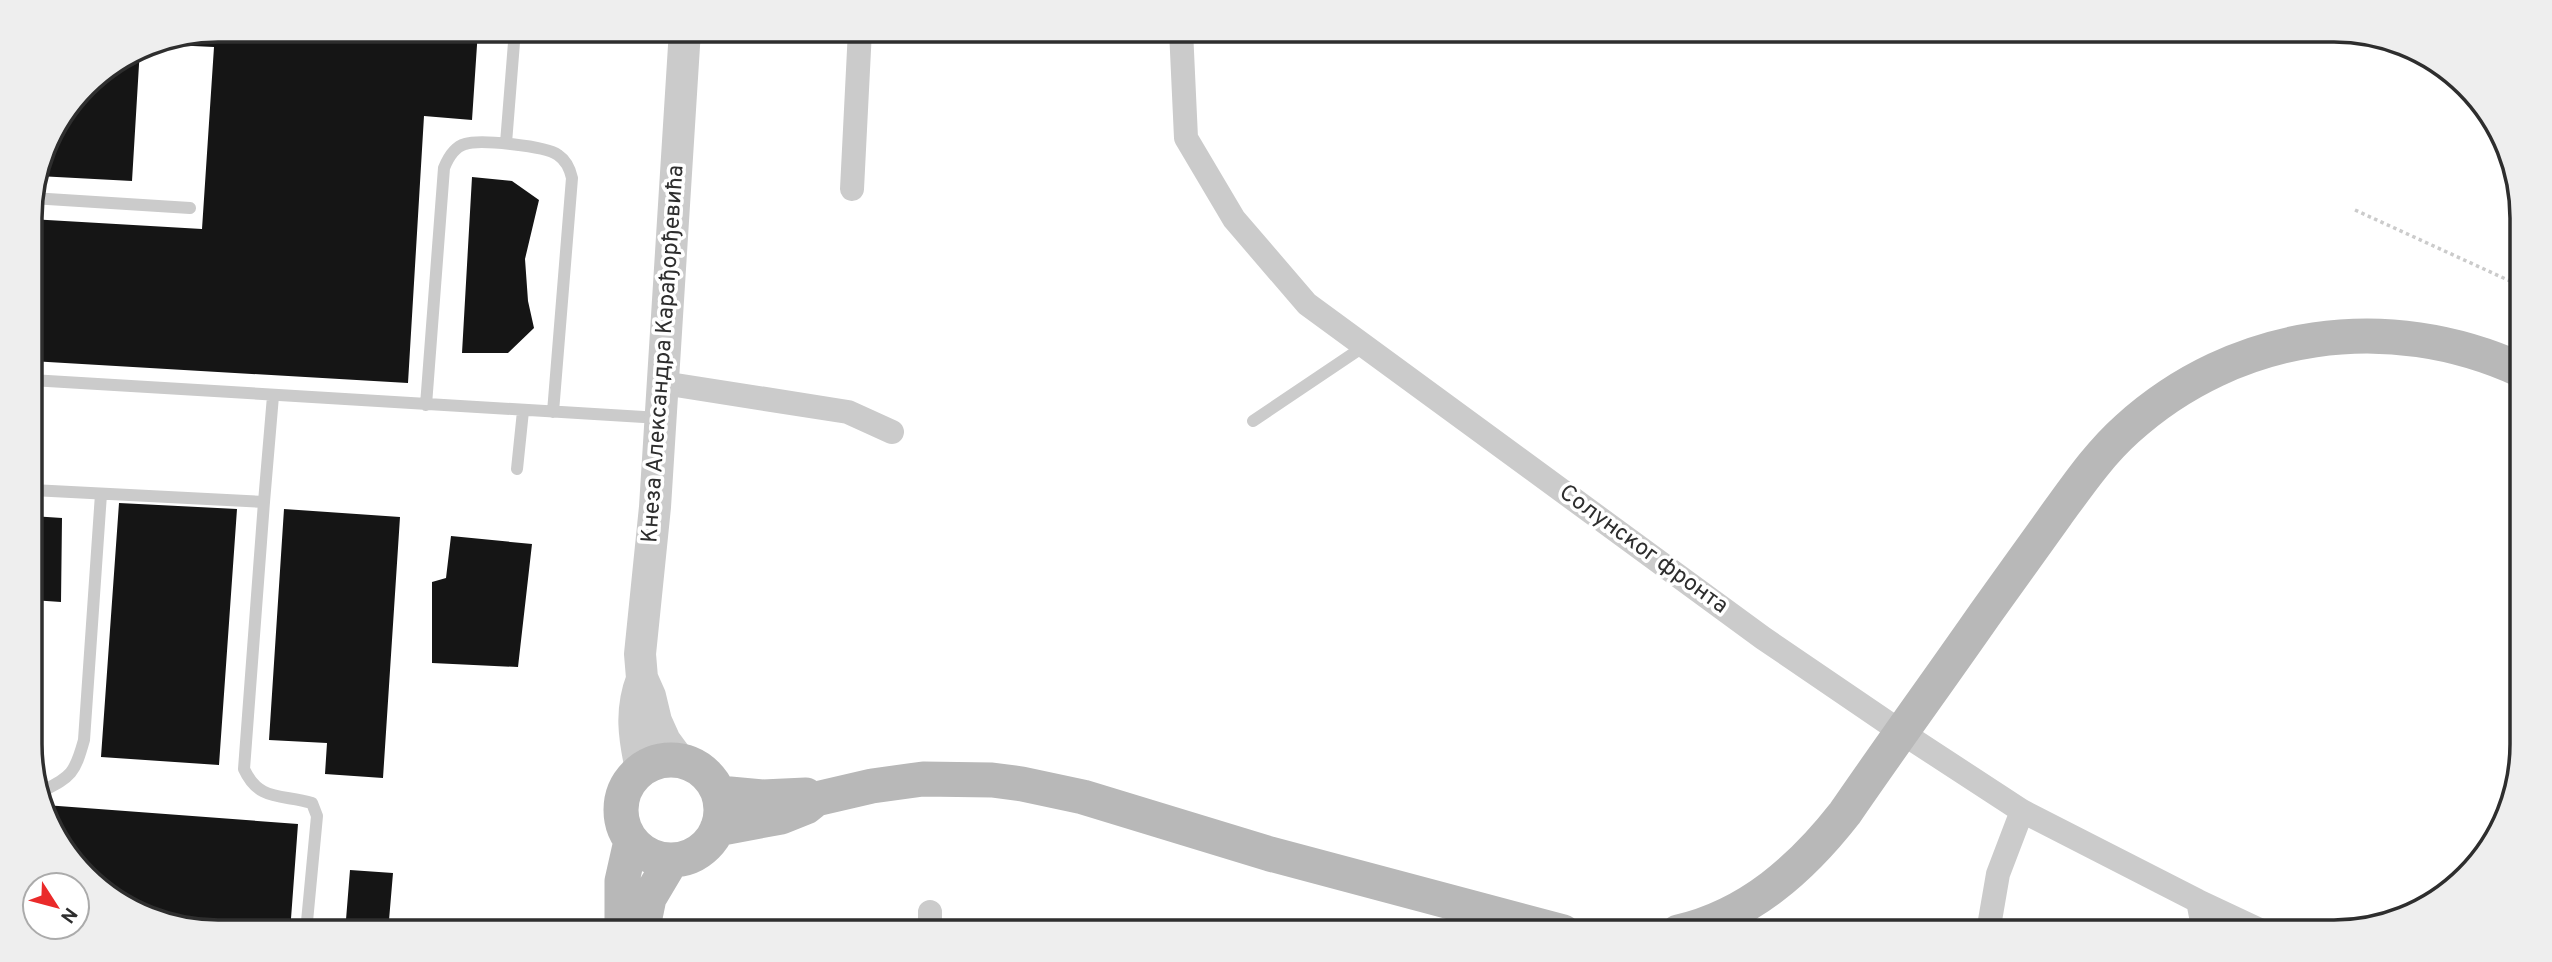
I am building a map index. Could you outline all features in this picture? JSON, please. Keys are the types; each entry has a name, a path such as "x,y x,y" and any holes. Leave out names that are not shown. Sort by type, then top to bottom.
{"main road":[{"path":"1713,920 1761,896 1792,873 1819,846 1846,813 2028,553 2101,456 2126,430 2182,387 2251,354 2310,340 2358,336 2432,341 2476,352 2510,366"},
{"path":"666,759 679,760 704,771 713,781 719,793 721,818 710,842 699,852 686,858 657,859 643,852 631,841 623,827 620,812 622,796 629,782 641,769 666,759"},
{"path":"717,830 781,817 806,807 816,799 872,786 923,779 992,780 1048,788 1283,858 1518,920"},
{"path":"719,793 763,797 805,795 816,799"},
{"path":"622,920 622,881 631,841"},
{"path":"644,920 649,898 671,860"}],"street":[{"name":"Кнеза Александра Карађорђевића","path":"679,760 660,732 642,678 640,654 655,507 684,42"},
{"path":"852,190 859,42"},
{"name":"Солунског фронта","path":"1182,42 1186,138 1234,219 1307,304 1763,638 1901,732 2022,811 2238,920"},
{"path":"663,383 848,412 892,432"},
{"name":"Кнеза Александра Карађорђевића","path":"641,769 633,730 633,712 634,698 642,678"},
{"path":"1990,920 1998,874 2022,811"},
{"path":"2197,901 2201,920"}],"lane":[{"path":"506,143 514,42"},
{"path":"426,405 444,168 455,150 467,143 506,143 558,155 565,161 572,178 553,412"},
{"path":"43,199 190,208"},
{"path":"1254,421 1363,347"},
{"path":"42,381 661,418"},
{"path":"273,396 244,769 250,781 263,794 312,803 317,816 307,920"},
{"path":"517,469 523,411"},
{"path":"42,491 264,502"},
{"path":"48,789 67,778 78,764 84,740 102,494"}],"path":[{"path":"2355,210 2510,281"}],"building":[{"path":"218,42 477,42 472,120 424,116 408,383 42,362 42,220 202,229 214,47 181,45"},
{"path":"139,61 132,181 47,176 55,150 66,130 93,93"},
{"path":"472,177 512,181 539,200 525,259 528,301 534,328 508,353 462,353"},
{"path":"119,503 237,509 219,765 101,757"},
{"path":"284,509 400,517 383,778 325,774 327,743 269,740"},
{"path":"42,517 62,518 61,602 42,601"},
{"path":"451,536 532,544 518,667 432,663 432,582 446,578"},
{"path":"53,806 298,824 291,920 183,917 140,902 102,876 86,860 72,842"},
{"path":"350,870 393,873 389,920 346,920"}]}
